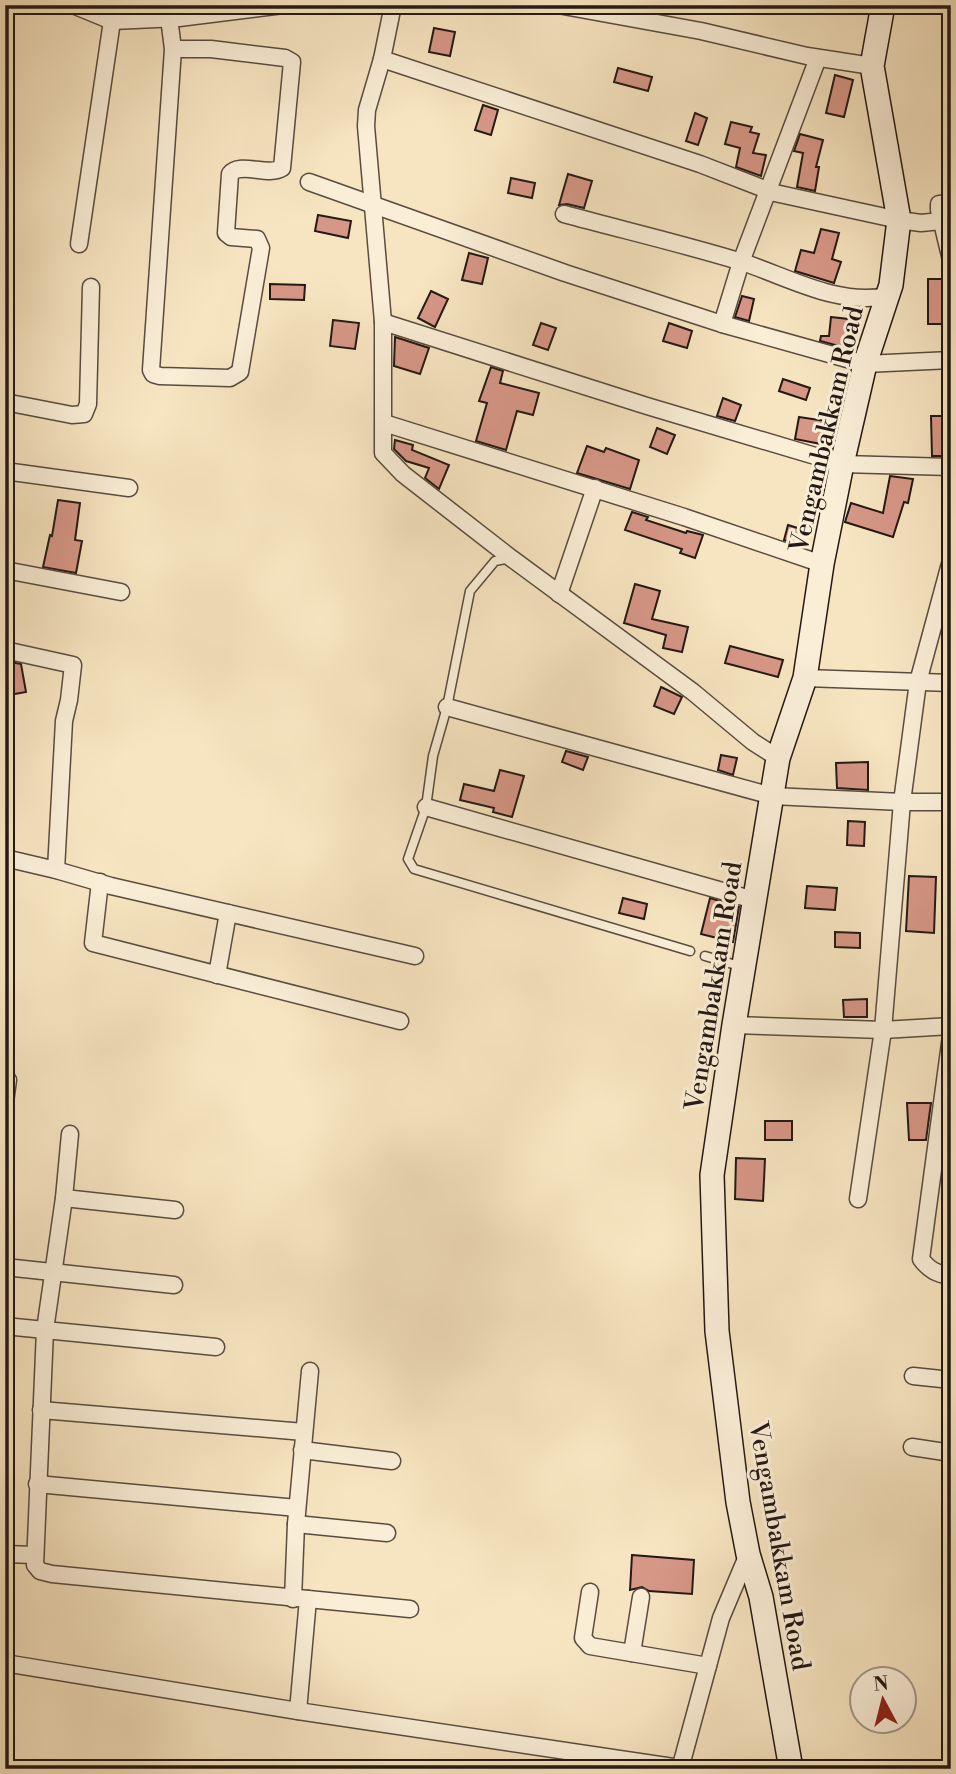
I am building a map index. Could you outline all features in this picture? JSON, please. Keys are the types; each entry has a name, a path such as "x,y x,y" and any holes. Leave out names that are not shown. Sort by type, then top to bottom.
{"main road":[{"path":"872,66 883,5"},
{"name":"Vengambakkam Road","path":"791,1769 761,1597 748,1554 738,1502 717,1331 712,1175 778,758 805,678 822,564 842,464 865,364 891,285 900,220 872,66"}],"street":[{"path":"73,5 112,21 186,17 283,5"},
{"path":"393,5 366,125 383,322 383,453 393,465 511,558 694,692 753,742 778,758"},
{"path":"558,5 701,31 818,58 872,66"},
{"path":"186,17 190,48"},
{"path":"169,18 173,49 151,370 153,374 160,376 230,378 240,372 261,248 257,239 231,237 226,233 230,174 237,169 276,172 282,168 292,62 285,58 190,48 173,49"},
{"path":"79,244 112,21"},
{"path":"722,324 741,262 818,58"},
{"path":"382,60 700,164 775,193 900,220 921,223 941,221"},
{"path":"309,182 722,324 865,364 951,360"},
{"path":"951,203 939,204 951,260"},
{"path":"564,214 741,262 845,297 872,299 887,296"},
{"path":"5,402 72,415 84,414 88,404 91,287"},
{"path":"383,322 647,407 842,464 951,467"},
{"path":"384,423 595,488 822,564"},
{"path":"5,471 129,488"},
{"path":"559,594 595,488"},
{"path":"5,570 121,592"},
{"path":"858,1199 883,1030 902,803 918,682 949,570"},
{"path":"5,650 73,665 64,721 56,870"},
{"path":"805,678 951,683"},
{"path":"447,706 772,796 902,803 951,802"},
{"path":"425,807 754,900"},
{"path":"5,859 415,956"},
{"path":"100,882 93,943 400,1021"},
{"path":"217,975 228,913"},
{"path":"734,1025 883,1030 951,1026"},
{"path":"951,1036 920,1259 928,1268 951,1276"},
{"path":"5,1102 8,1080"},
{"path":"70,1134 64,1198 45,1330 35,1565 40,1571 52,1574 410,1609"},
{"path":"64,1198 175,1210"},
{"path":"5,1268 174,1285"},
{"path":"5,1326 216,1346"},
{"path":"298,1711 300,1599 296,1516 310,1371"},
{"path":"913,1376 951,1380"},
{"path":"41,1410 304,1432"},
{"path":"912,1447 951,1453"},
{"path":"302,1450 392,1461"},
{"path":"37,1483 296,1516 387,1533"},
{"path":"5,1554 34,1555"},
{"path":"5,1663 680,1769 721,1618 748,1554"},
{"path":"590,1592 583,1638 590,1646 708,1666"},
{"path":"632,1653 641,1597"}],"lane":[{"path":"511,558 495,561 470,591 447,706 433,756 425,807 408,859 414,869 690,951"},
{"path":"705,956 743,967"}],"building":[{"path":"434,28 455,32 450,56 429,52"},
{"path":"618,68 652,77 648,91 614,82"},
{"path":"835,75 853,80 844,117 826,113"},
{"path":"483,105 498,110 491,135 475,130"},
{"path":"695,113 707,118 698,145 686,141"},
{"path":"731,122 752,127 750,132 759,134 753,153 766,155 761,176 736,167 740,148 725,144"},
{"path":"800,134 823,140 816,167 819,167 815,191 797,187 803,153 794,151"},
{"path":"568,174 592,181 584,208 559,205"},
{"path":"511,178 535,183 532,198 508,193"},
{"path":"318,215 351,221 348,238 315,231"},
{"path":"821,229 839,233 832,259 841,262 834,283 795,271 801,250 814,253"},
{"path":"469,253 488,258 482,284 462,280"},
{"path":"928,279 951,279 951,324 928,324"},
{"path":"270,284 305,285 304,300 270,299"},
{"path":"431,291 448,299 435,327 418,318"},
{"path":"742,296 754,299 749,321 735,317"},
{"path":"831,317 857,320 854,350 820,341 821,336 829,336"},
{"path":"333,320 359,323 355,349 330,346"},
{"path":"541,323 556,328 548,350 533,345"},
{"path":"669,323 692,331 687,348 663,341"},
{"path":"395,337 429,348 420,374 394,366"},
{"path":"491,367 503,371 500,383 539,393 533,415 517,411 506,450 476,441 487,403 479,401"},
{"path":"783,379 810,388 806,400 779,391"},
{"path":"723,398 741,405 735,421 717,416"},
{"path":"931,416 951,416 951,456 932,456"},
{"path":"799,417 826,421 821,444 795,439"},
{"path":"657,428 675,435 667,454 650,447"},
{"path":"395,440 413,445 412,450 449,465 439,489 425,478 429,468 406,461 394,449"},
{"path":"587,446 604,452 606,448 639,460 630,489 577,473"},
{"path":"890,476 913,479 908,503 904,502 893,537 845,522 851,503 883,513"},
{"path":"58,500 80,503 75,540 82,541 76,573 43,567"},
{"path":"632,512 648,517 646,520 686,533 687,531 703,535 695,558 680,553 682,549 625,530"},
{"path":"788,525 804,530 799,545 784,540"},
{"path":"635,584 660,591 652,619 688,627 682,652 663,648 666,635 624,623"},
{"path":"730,646 783,660 778,677 725,663"},
{"path":"5,661 21,664 26,692 9,695"},
{"path":"661,687 682,697 674,714 654,706"},
{"path":"566,751 588,757 583,770 562,762"},
{"path":"721,755 737,758 733,775 718,770"},
{"path":"868,762 868,790 837,788 836,763"},
{"path":"500,770 524,776 512,817 493,812 494,808 460,800 464,784 494,791"},
{"path":"848,821 865,822 864,846 847,845"},
{"path":"909,876 936,877 934,933 906,931"},
{"path":"807,886 837,888 835,910 805,908"},
{"path":"623,898 647,904 644,919 619,913"},
{"path":"710,898 739,907 733,942 701,934"},
{"path":"835,932 860,933 860,948 835,947"},
{"path":"867,999 867,1017 844,1017 843,1000"},
{"path":"907,1103 931,1103 926,1140 909,1140"},
{"path":"765,1121 792,1121 792,1140 765,1140"},
{"path":"736,1158 765,1159 763,1201 735,1199"},
{"path":"632,1555 694,1560 692,1594 649,1591 642,1587 630,1590"}]}
